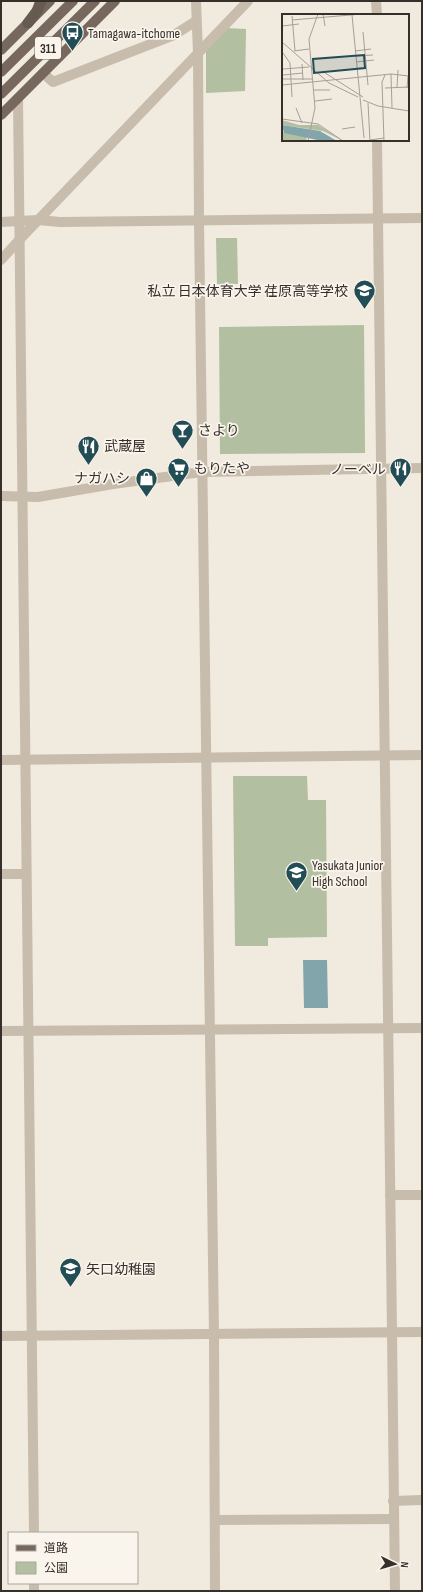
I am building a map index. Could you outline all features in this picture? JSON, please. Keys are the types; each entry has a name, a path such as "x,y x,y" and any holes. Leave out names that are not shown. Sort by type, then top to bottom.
{"highway":[{"path":"28,23 37,12 41,1"}],"main road":[{"path":"1,50 50,1"},
{"name":"311","path":"1,72 73,1"},
{"name":"311","path":"1,94 95,1"},
{"path":"1,115 115,1"}],"street":[{"path":"196,1 198,53 202,472 214,1334 215,1591"},
{"path":"1,260 248,1"},
{"path":"376,1 376,14"},
{"path":"43,73 53,82 174,35 196,21"},
{"path":"18,98 34,1532"},
{"path":"377,141 395,1591"},
{"path":"1,222 38,220 60,222 422,218"},
{"path":"1,496 38,497 113,484 202,472 422,468"},
{"path":"1,760 422,755"},
{"path":"1,874 26,874"},
{"path":"1,1031 422,1028"},
{"path":"390,1195 422,1195"},
{"path":"1,1336 422,1332"},
{"path":"394,1501 422,1500"},
{"path":"215,1520 394,1520"}],"green space":[{"path":"226,28 246,29 245,91 206,93 206,47"},
{"path":"216,238 237,238 238,284 217,284"},
{"path":"364,325 365,453 220,454 219,327"},
{"path":"233,776 307,776 308,800 326,800 327,937 268,938 268,946 235,946"}],"water":[{"path":"303,960 327,960 328,1008 304,1008"}],"place":[{"name":"Tamagawa-itchome","path":"73,52"},
{"name":"私立 日本体育大学 荏原高等学校","path":"364,310"},
{"name":"さより","path":"182,450"},
{"name":"武蔵屋","path":"89,466"},
{"name":"もりたや","path":"178,488"},
{"name":"ノーベル","path":"401,488"},
{"name":"ナガハシ","path":"146,498"},
{"name":"Yasukata Junior High School","path":"297,892"},
{"name":"矢口幼稚園","path":"71,1288"}]}
